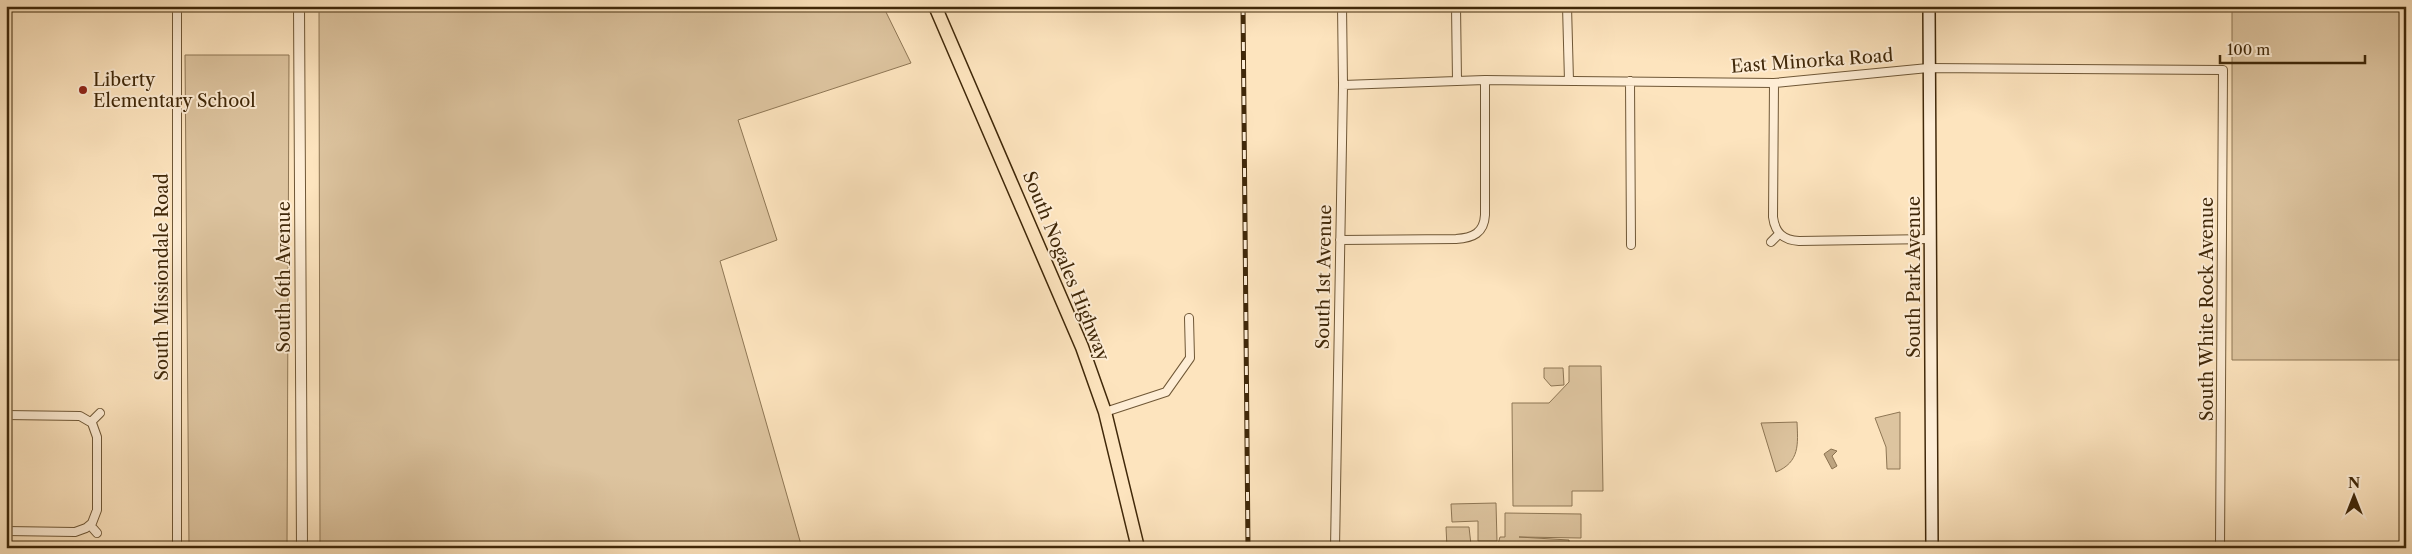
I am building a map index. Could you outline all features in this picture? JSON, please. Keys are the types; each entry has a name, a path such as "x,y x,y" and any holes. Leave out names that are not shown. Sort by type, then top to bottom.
{"main road":[{"name":"South Nogales Highway","path":"935,6 1056,284 1105,412 1138,548"},
{"name":"South Park Avenue","path":"1929,6 1932,548"}],"street":[{"name":"South Missiondale Road","path":"177,6 177,548"},
{"name":"South 6th Avenue","path":"299,6 302,548"},
{"name":"South 1st Avenue","path":"1335,548 1343,85 1342,6"},
{"path":"1456,6 1457,81"},
{"path":"1567,6 1569,81"},
{"name":"East Minorka Road","path":"1343,85 1485,80 1774,83 1928,68 2223,70"},
{"name":"South White Rock Avenue","path":"2220,548 2223,70"},
{"path":"1340,240 1456,240 1467,239 1478,234 1484,223 1485,80"},
{"path":"1630,81 1630,245"},
{"path":"1774,83 1773,217 1779,233 1787,239 1799,241 1931,239"},
{"path":"1771,242 1779,233"},
{"path":"1478,234 1484,241"},
{"path":"1105,412 1166,392 1190,358 1189,318"},
{"path":"91,423 100,413"},
{"path":"6,416 80,416 91,423 97,437 97,510 90,525 75,532 6,531"},
{"path":"90,525 97,534"}],"shaded area":[{"path":"319,6 883,6 911,63 738,120 777,240 720,261 802,548 320,548"},
{"path":"2232,6 2406,6 2406,360 2232,360"},
{"path":"185,55 289,55 287,548 189,548"},
{"path":"1569,366 1601,366 1603,491 1572,491 1572,506 1513,506 1512,403 1549,403 1569,382"},
{"path":"1544,368 1563,368 1564,385 1551,386 1544,378"},
{"path":"1900,412 1900,469 1887,469 1886,447 1875,418"},
{"path":"1797,422 1798,438 1796,452 1790,463 1776,472 1761,423"},
{"path":"1831,449 1837,451 1832,456 1837,466 1832,469 1824,454"},
{"path":"1496,503 1497,541 1478,541 1478,521 1452,522 1451,504"},
{"path":"1505,513 1581,514 1581,538 1519,537 1569,540 1569,548 1447,548 1446,527 1469,527 1471,545 1498,544 1500,537 1505,537"}],"railway":[{"path":"1243,6 1248,548"}],"place":[{"name":"Liberty Elementary School","path":"83,90"}]}
